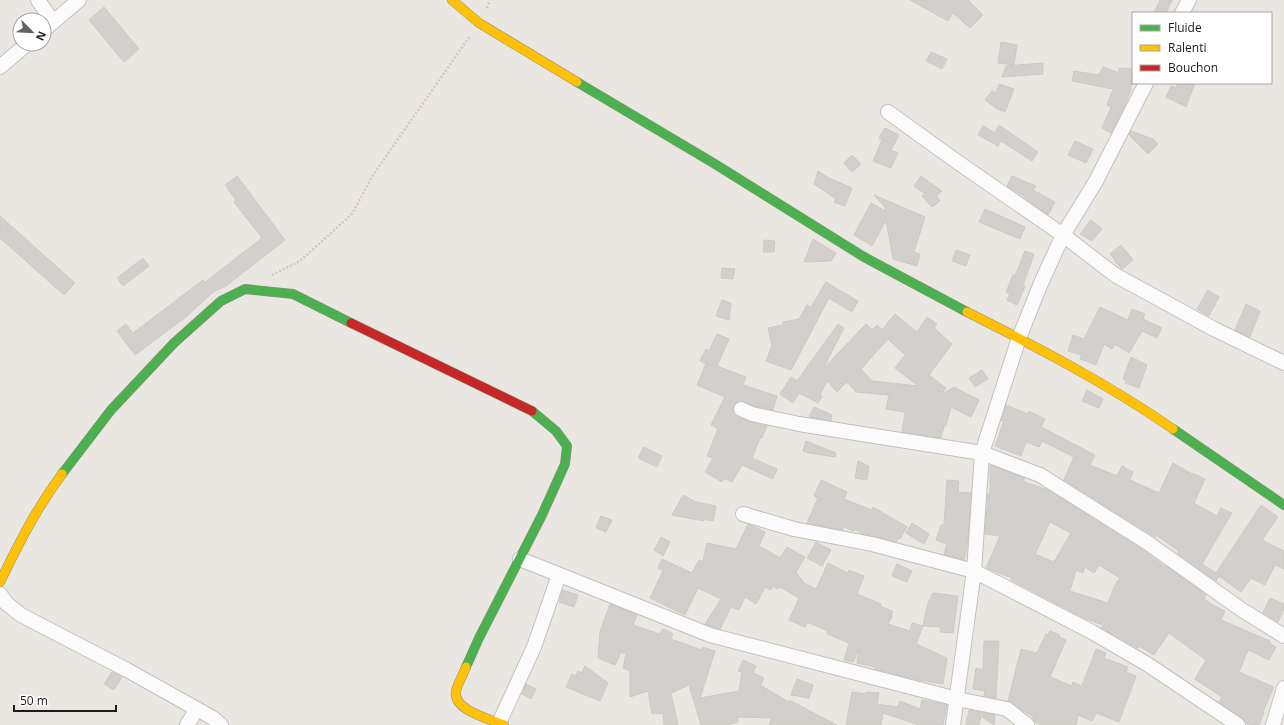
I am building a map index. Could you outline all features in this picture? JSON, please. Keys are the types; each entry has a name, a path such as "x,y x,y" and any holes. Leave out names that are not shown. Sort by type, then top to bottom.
{"street":[{"path":"38,0 43,12"},
{"path":"52,23 79,0"},
{"path":"452,0 479,23 715,164 864,257 911,283 1019,338 1141,407 1284,505"},
{"path":"1183,12 1189,0"},
{"path":"0,68 18,52"},
{"path":"953,725 974,571 982,453 1019,338 1041,283 1063,236 1096,181 1145,84"},
{"path":"888,112 1063,236 1115,275 1214,329 1284,362"},
{"path":"221,725 197,709 127,670 21,615 6,603 0,584 26,529 45,497 76,454 111,410 174,343 221,301 245,289 293,294 376,336 532,411 556,431 568,446 565,464 520,559 479,638 456,692 457,701 465,709 501,724 534,647 559,575"},
{"path":"741,409 752,414 799,424 982,453 1040,475 1148,543 1242,610 1284,636"},
{"path":"743,514 794,529 872,544 974,571 1092,632 1147,664 1238,725"},
{"path":"520,559 710,635 957,699 1007,709 1027,725"},
{"path":"1273,725 1284,688"},
{"path":"187,725 197,709"}],"path":[{"path":"266,279 300,261 352,214 373,175 479,23 490,0"}],"building":[{"path":"910,0 968,0 983,15 970,28 953,13 948,21"},
{"path":"1160,0 1172,0 1166,12 1154,12"},
{"path":"104,7 139,49 124,62 89,20"},
{"path":"1001,42 1017,45 1014,65 998,63"},
{"path":"931,52 947,59 942,69 926,61"},
{"path":"1043,63 1043,74 1002,77 1006,66"},
{"path":"1103,67 1119,73 1119,68 1132,69 1131,90 1111,133 1102,128 1111,107 1107,105 1113,89 1072,81 1074,71 1099,75"},
{"path":"999,84 1014,89 1005,112 997,109 985,100 992,91 996,93"},
{"path":"1178,84 1195,84 1186,107 1166,97 1171,86 1176,88"},
{"path":"999,125 1038,152 1032,161 1001,141 998,146 978,135 983,126 995,133"},
{"path":"885,128 899,135 891,150 898,153 891,168 873,161 882,140 879,138"},
{"path":"1131,131 1153,139 1158,144 1148,154 1129,135"},
{"path":"1075,141 1093,149 1086,163 1068,155"},
{"path":"852,155 861,164 852,172 844,163"},
{"path":"818,171 829,178 852,188 845,206 834,202 836,199 814,184"},
{"path":"237,176 285,240 226,286 213,292 187,316 135,355 117,331 126,324 133,333 203,280 205,282 262,238 234,202 236,200 225,185"},
{"path":"921,176 942,191 936,196 940,201 932,207 922,196 925,194 914,186"},
{"path":"1012,176 1036,186 1033,190 1055,202 1048,215 1025,198 1026,197 1007,186"},
{"path":"874,195 925,217 914,252 920,254 917,266 893,259 886,220 872,246 854,235 871,203 885,211 885,207"},
{"path":"985,209 1025,227 1020,239 979,222"},
{"path":"0,216 75,283 64,295 0,238"},
{"path":"1091,220 1102,229 1092,241 1080,234"},
{"path":"813,239 836,253 831,261 804,262"},
{"path":"764,240 775,241 774,252 763,252"},
{"path":"1121,245 1133,260 1122,269 1114,261 1115,260 1110,254"},
{"path":"956,250 970,255 966,266 952,261"},
{"path":"1025,251 1034,254 1023,285 1025,286 1017,305 1007,300 1010,294 1006,292 1013,275 1015,276"},
{"path":"143,258 149,266 123,286 117,278"},
{"path":"722,268 735,269 733,279 721,278"},
{"path":"826,282 858,301 852,312 829,298 791,370 766,361 772,346 768,328 783,325 783,322 799,319 807,305 811,307"},
{"path":"1208,290 1219,297 1209,316 1197,309"},
{"path":"722,300 731,303 729,320 716,316"},
{"path":"1246,304 1260,311 1250,337 1235,330"},
{"path":"1100,307 1128,320 1132,309 1145,314 1143,319 1162,328 1157,338 1142,331 1129,353 1115,344 1112,349 1104,344 1096,365 1080,359 1082,355 1068,351 1073,335 1084,339"},
{"path":"895,314 917,332 927,317 937,324 934,328 952,344 929,375 946,388 941,395 954,387 979,400 971,417 951,407 941,438 902,432 905,412 886,409 889,395 856,392 847,382 837,392 827,381 818,403 799,393 793,403 780,394 791,377 797,381 838,324 844,328 823,369 866,324 872,330 877,325 882,330","holes":["888,339 905,355 895,368 918,386 872,381 861,369"]},
{"path":"717,334 729,339 717,366 746,377 743,385 777,396 773,410 741,401 736,402 733,409 734,414 737,417 767,426 762,438 760,438 752,458 777,469 773,479 742,465 732,482 724,478 722,482 705,472 713,458 707,456 718,429 711,425 725,397 697,385 706,364 700,361 706,349 709,351"},
{"path":"1131,357 1147,365 1139,388 1125,383 1126,380 1123,379"},
{"path":"982,370 988,379 975,387 969,378"},
{"path":"1087,390 1103,399 1099,408 1082,401"},
{"path":"1006,405 1028,414 1029,411 1045,419 1041,427 1095,455 1090,465 1117,476 1122,466 1133,472 1130,480 1159,493 1173,463 1192,474 1205,479 1194,503 1217,516 1221,508 1232,513 1202,564 1216,573 1261,505 1278,517 1262,540 1284,551 1284,569 1275,565 1265,585 1251,578 1241,592 1219,576 1216,581 1177,553 1179,551 1156,535 1155,537 1064,480 1074,457 1042,441 1039,447 1026,442 1021,456 995,446 1004,421 1001,420"},
{"path":"814,407 832,415 831,421 809,417"},
{"path":"806,441 836,453 835,457 803,451"},
{"path":"644,447 662,456 657,467 638,458"},
{"path":"858,461 869,466 867,480 855,478"},
{"path":"990,466 1024,478 1024,482 1046,489 1143,550 1206,595 1204,599 1225,611 1221,620 1270,641 1269,643 1276,647 1269,660 1248,650 1239,672 1274,687 1259,725 1251,725 1246,723 1243,718 1219,702 1222,697 1195,679 1206,660 1169,633 1154,655 1139,646 1138,648 1101,628 1103,625 1084,618 1011,580 1012,578 986,568 1000,536 985,534 988,494 990,494","holes":["1050,522 1071,533 1054,562 1035,554","1099,565 1120,578 1115,585 1108,603 1070,591 1076,570 1083,573 1085,567 1094,573"]},
{"path":"821,480 847,492 844,499 872,510 873,507 907,527 900,539 898,538 896,542 863,534 855,529 854,531 844,527 842,530 807,523 818,498 814,496"},
{"path":"947,480 959,481 958,492 971,493 968,541 964,560 944,554 947,544 936,540 941,525 944,525"},
{"path":"683,495 696,502 716,506 713,521 704,519 704,521 672,515"},
{"path":"601,516 612,520 606,532 596,528"},
{"path":"912,523 929,534 924,544 906,533"},
{"path":"748,524 765,532 759,546 780,558 787,547 805,557 796,572 804,583 816,589 828,563 848,573 849,570 864,576 857,594 881,604 880,606 892,611 892,616 888,624 910,631 912,623 923,626 916,644 947,658 943,684 919,680 857,663 859,649 853,662 844,660 849,643 827,634 828,631 807,622 805,627 789,620 799,598 780,587 778,589 772,586 771,590 765,587 756,604 745,597 739,610 731,607 720,629 705,624 721,599 698,588 685,615 650,598 663,571 658,568 662,559 692,573 699,560 703,562 707,543 736,549"},
{"path":"661,537 670,542 663,556 654,550"},
{"path":"816,542 831,550 822,566 807,558"},
{"path":"897,564 912,571 907,582 892,576"},
{"path":"563,590 578,595 574,607 559,602"},
{"path":"933,593 958,596 953,633 940,632 941,627 923,626 928,603"},
{"path":"1270,598 1284,604 1284,609 1278,622 1263,613"},
{"path":"610,604 637,615 633,625 660,634 663,629 673,634 671,639 702,650 703,647 715,651 700,698 739,691 742,672 738,671 743,660 756,666 753,673 764,678 760,686 837,725 769,725 772,718 737,717 738,722 727,725 701,725 689,685 671,693 678,725 664,725 663,713 652,714 648,691 630,697 630,671 623,668 626,654 621,652 615,665 598,658 600,632"},
{"path":"1050,631 1060,635 1059,637 1066,640 1050,677 1072,686 1073,682 1082,686 1096,649 1106,653 1104,658 1128,667 1126,672 1136,676 1119,722 1096,713 1092,721 1078,715 1076,725 1042,725 1035,722 1033,719 1034,717 1008,701 1021,649 1037,653 1046,634 1048,635"},
{"path":"984,641 999,641 996,698 984,696 985,691 973,689 976,668 983,670"},
{"path":"585,666 608,683 600,701 566,687 572,674 576,676 578,671 582,673"},
{"path":"112,672 122,677 114,690 104,684"},
{"path":"797,679 813,685 809,698 791,695"},
{"path":"526,684 536,689 531,699 522,694"},
{"path":"852,692 865,694 866,692 879,693 877,704 898,707 900,701 920,709 922,700 947,705 943,725 919,725 883,713 881,725 846,725"},
{"path":"969,710 995,715 994,725 981,716 979,725 966,725"}],"traffic: fast":[{"path":"577,82 715,164 864,257 967,312"},
{"path":"62,474 111,410 174,343 221,301 245,289 293,294 351,323"},
{"path":"466,667 479,638 542,515 565,464 567,446 556,431 532,411"},
{"path":"1173,429 1284,505"}],"traffic: slow":[{"path":"452,0 479,23 577,82"},
{"path":"967,312 1098,381 1173,429"},
{"path":"0,582 36,513 62,474"},
{"path":"466,667 456,691 456,698 466,709 473,713 504,725"}],"traffic: jam":[{"path":"351,323 532,411"}]}
